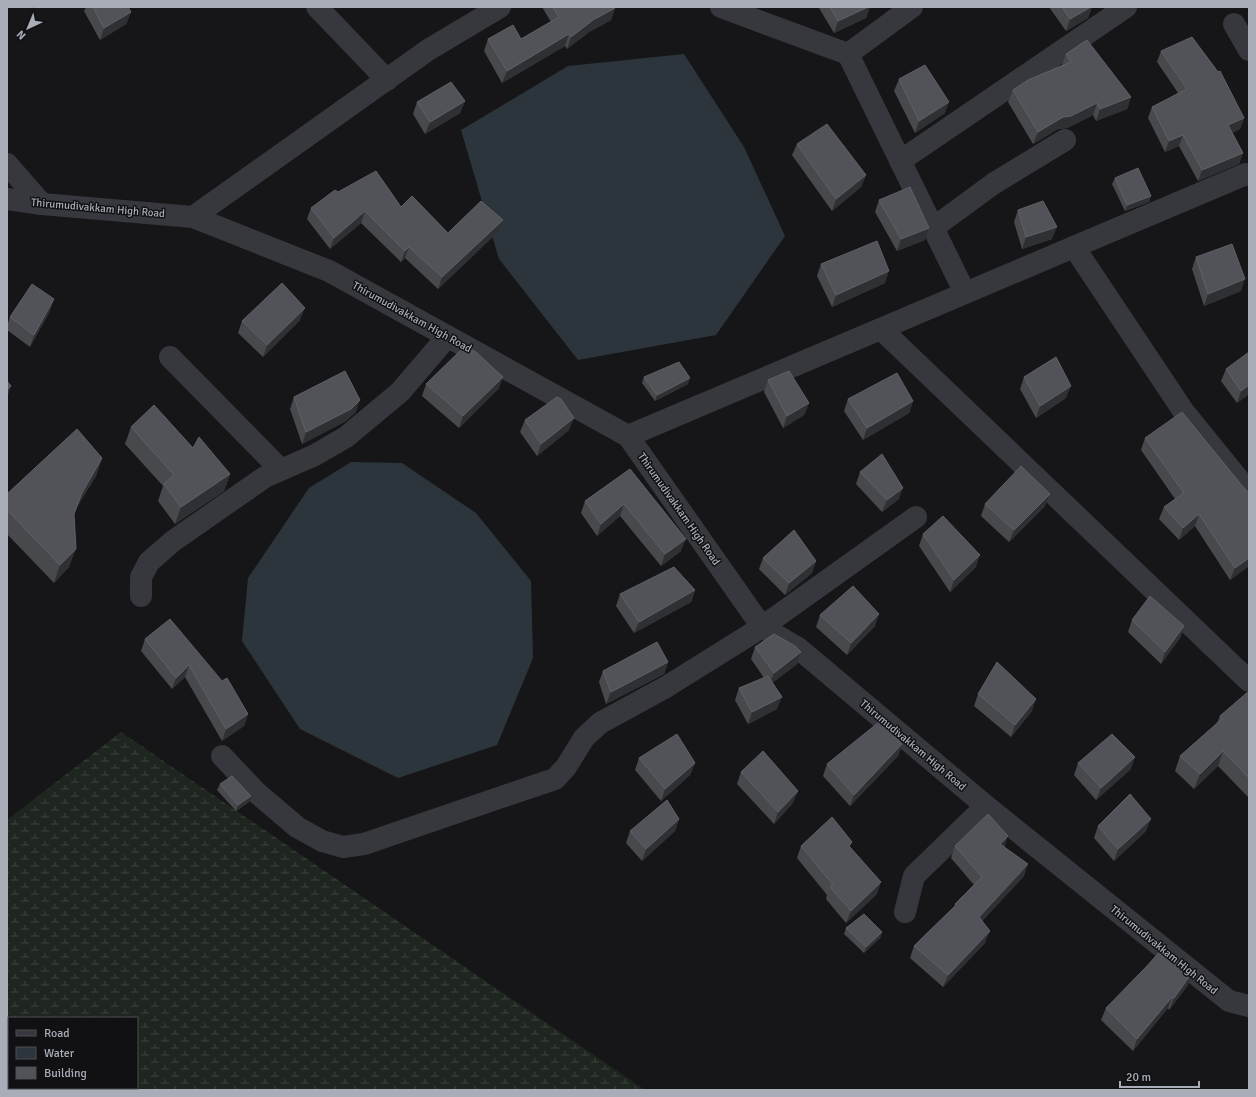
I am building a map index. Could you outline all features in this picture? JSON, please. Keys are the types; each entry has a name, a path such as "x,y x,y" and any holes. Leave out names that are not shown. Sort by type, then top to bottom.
{"street":[{"path":"317,7 387,80"},
{"path":"193,217 428,50 500,7"},
{"path":"721,7 848,54 965,293"},
{"path":"848,54 912,7"},
{"path":"900,161 1126,7"},
{"path":"1234,24 1249,50"},
{"path":"933,228 993,184 1065,140"},
{"path":"7,164 42,204"},
{"path":"628,436 1246,174 1249,175"},
{"name":"Thirumudivakkam High Road","path":"7,199 42,204 193,217 329,271 628,436 762,627 798,648 986,806 1229,1002 1249,1006"},
{"path":"1074,247 1184,412 1249,492"},
{"path":"881,329 1249,681"},
{"path":"140,596 141,577 149,562 173,541 265,477 314,455 346,437 400,392 447,337"},
{"path":"170,357 281,470"},
{"path":"222,756 256,793 297,827 322,840 343,847 364,844 555,779 566,767 584,738 600,723 666,687 762,627 916,517"},
{"path":"905,912 914,876 986,806"}],"green space":[{"path":"121,732 645,1090 7,1090 7,820"}],"water":[{"path":"684,54 744,147 785,236 716,335 578,360 499,259 461,130 568,66"},
{"path":"351,462 402,463 476,513 531,581 533,658 497,745 398,778 300,729 242,641 248,578 309,488"}],"building":[{"path":"93,7 128,7 131,12 104,28"},
{"path":"553,7 615,8 593,20 571,37 569,34 507,71 488,39 513,25 521,39 559,17"},
{"path":"830,7 868,7 838,21"},
{"path":"1062,7 1091,7 1070,19"},
{"path":"1192,37 1218,72 1220,71 1244,118 1228,125 1243,153 1202,170 1183,135 1169,141 1152,107 1187,89 1161,51"},
{"path":"1087,40 1131,97 1100,109 1097,103 1071,116 1063,117 1038,132 1013,90 1028,80 1071,62 1066,54"},
{"path":"925,65 949,102 919,121 899,79"},
{"path":"451,82 465,101 430,122 417,102"},
{"path":"827,124 866,175 836,199 797,144"},
{"path":"1138,168 1151,196 1127,205 1115,178"},
{"path":"376,171 401,207 412,196 448,233 481,201 503,220 442,277 409,247 405,251 365,211 334,238 311,208 335,190 338,192"},
{"path":"910,187 929,228 901,239 879,200"},
{"path":"1043,201 1057,227 1026,237 1018,210"},
{"path":"877,241 889,271 836,295 821,264"},
{"path":"1232,244 1245,279 1208,294 1196,257"},
{"path":"282,283 305,308 267,345 242,321"},
{"path":"32,284 54,299 34,335 10,317"},
{"path":"465,346 476,352 503,377 463,416 426,384"},
{"path":"1249,352 1249,385 1241,391 1226,369"},
{"path":"1056,357 1071,386 1040,406 1024,377"},
{"path":"679,362 690,378 657,395 644,377"},
{"path":"345,371 360,400 351,409 306,432 294,397"},
{"path":"789,371 809,403 787,416 768,380"},
{"path":"897,373 913,401 867,428 848,399"},
{"path":"7,381 11,386 7,390"},
{"path":"557,397 561,399 574,418 541,444 525,420"},
{"path":"154,405 193,448 199,437 230,474 181,507 164,484 174,475 131,427"},
{"path":"1182,412 1249,493 1249,558 1235,568 1199,514 1183,528 1164,507 1184,493 1145,438"},
{"path":"77,429 102,458 82,493 74,514 76,549 60,565 7,510 7,494"},
{"path":"882,454 903,488 887,500 860,472"},
{"path":"1021,466 1050,494 1014,530 985,504"},
{"path":"630,469 686,539 665,554 624,504 601,524 585,501"},
{"path":"943,516 980,555 954,580 923,534"},
{"path":"794,530 816,561 789,583 763,558"},
{"path":"674,567 695,590 639,622 620,594"},
{"path":"853,586 879,614 851,643 820,615"},
{"path":"1150,596 1184,626 1165,652 1132,620"},
{"path":"170,619 222,681 227,678 248,714 226,729 189,665 176,678 145,639"},
{"path":"774,634 795,646 801,652 774,673 755,647"},
{"path":"657,642 668,662 611,692 603,671"},
{"path":"997,662 1036,699 1015,725 978,694"},
{"path":"768,676 782,697 752,712 739,688"},
{"path":"1249,691 1249,778 1223,751 1200,774 1180,756 1222,719 1220,716"},
{"path":"879,722 902,744 854,795 827,764"},
{"path":"677,734 695,763 665,789 639,758"},
{"path":"1112,734 1135,757 1101,788 1078,763"},
{"path":"763,751 798,791 778,812 741,772"},
{"path":"232,776 251,796 238,805 220,784"},
{"path":"1130,794 1151,819 1118,849 1098,826"},
{"path":"667,800 679,819 646,849 630,831"},
{"path":"988,814 1008,836 1000,844 1028,864 979,917 990,931 948,975 914,946 982,877 955,846"},
{"path":"832,817 852,842 849,846 881,882 851,911 830,887 833,885 801,846"},
{"path":"864,914 882,932 866,947 846,928"},
{"path":"1163,948 1192,973 1174,998 1172,997 1137,1039 1106,1008"}]}
